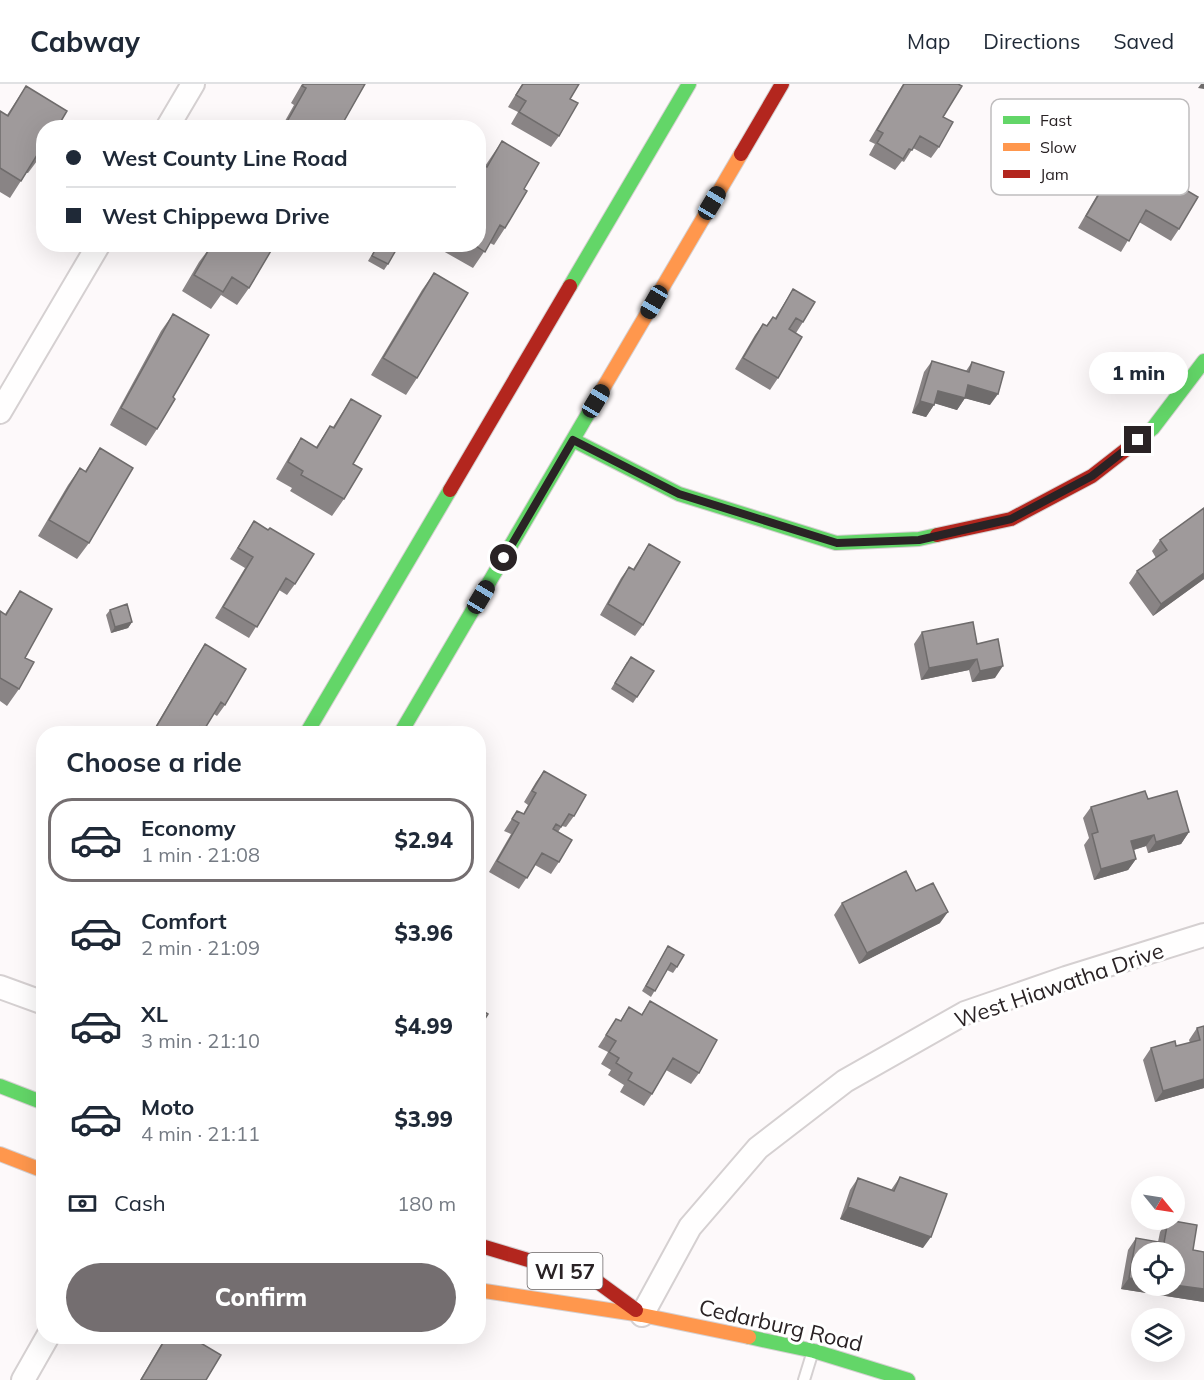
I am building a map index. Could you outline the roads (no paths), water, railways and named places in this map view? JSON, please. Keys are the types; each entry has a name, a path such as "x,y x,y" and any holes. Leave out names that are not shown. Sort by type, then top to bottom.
{"street":[{"path":"173,120 193,84"},
{"path":"311,726 689,84"},
{"path":"405,726 782,84"},
{"path":"0,412 94,252"},
{"path":"573,440 679,494 837,543 919,540 1011,519 1092,476 1153,428 1204,361"},
{"name":"West Hiawatha Drive","path":"642,1315 690,1227 758,1148 844,1081 965,1013 1066,978 1204,935"},
{"path":"0,987 36,1000"},
{"path":"0,1086 36,1100"},
{"path":"0,1154 36,1169"},
{"name":"Cedarburg Road","path":"486,1247 595,1280 642,1315"},
{"name":"Cedarburg Road","path":"486,1291 642,1315 814,1351 908,1380"},
{"path":"23,1380 43,1344"}],"lane":[{"path":"804,1380 814,1351"}]}
